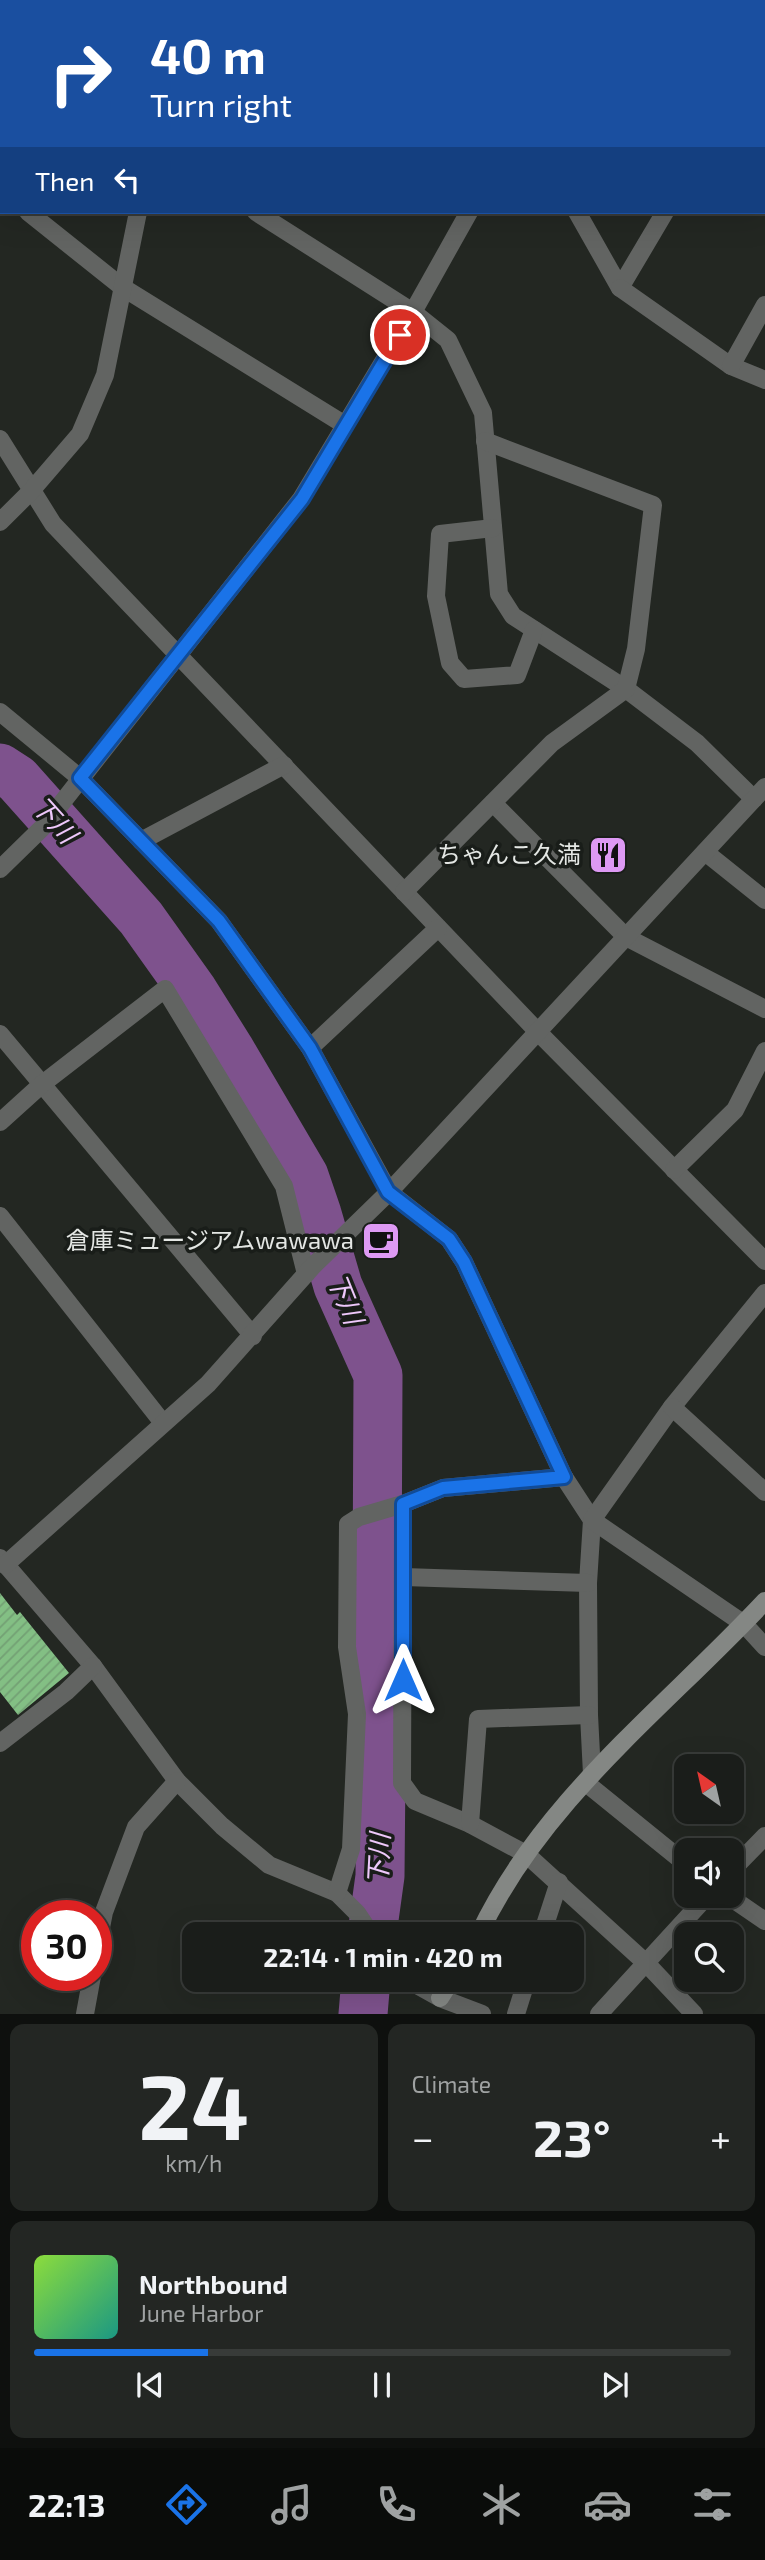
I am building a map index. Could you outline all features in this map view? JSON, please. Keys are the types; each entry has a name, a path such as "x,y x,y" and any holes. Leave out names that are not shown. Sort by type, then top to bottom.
{"street":[{"path":"31,214 122,287 345,425"},
{"path":"0,522 80,434 105,375 138,214"},
{"path":"259,214 414,312 448,340 483,413 499,594 513,616 626,690 760,793 388,1192 310,1270 208,1384 3,1561 93,1666 177,1781 222,1826 269,1865 337,1893 363,1922"},
{"path":"0,869 42,828 302,499 414,312 468,214"},
{"path":"578,214 620,288 731,366 765,380"},
{"path":"620,288 664,214"},
{"path":"731,366 765,305"},
{"path":"0,439 53,524 538,1032 765,1261"},
{"path":"404,892 552,743 626,690 636,649 653,505 485,441"},
{"path":"493,528 440,534 436,596 450,663 464,679 517,675 534,630"},
{"path":"0,712 80,778 219,921 310,1048 388,1192 449,1239 464,1262 564,1477 592,1520 744,1624 765,1647"},
{"path":"141,841 284,765"},
{"path":"493,803 626,937 765,1009"},
{"path":"705,852 765,900"},
{"path":"310,1048 438,928"},
{"path":"0,1122 41,1085 165,989 284,1186 310,1270"},
{"path":"0,1034 253,1336"},
{"path":"674,1170 735,1110 765,1051"},
{"path":"0,1216 163,1423"},
{"path":"674,1853 589,1778 588,1583 592,1520 672,1407 765,1293"},
{"path":"672,1407 765,1492"},
{"path":"337,1893 351,1849 357,1714 347,1647 348,1524 359,1517 443,1488 564,1477"},
{"path":"398,1505 404,1577 402,1783 415,1801 526,1854 647,1964 694,2014"},
{"path":"404,1577 588,1583"},
{"path":"485,1922 494,1902 526,1854 589,1778 765,1601"},
{"path":"0,1743 66,1692 93,1666"},
{"path":"470,1825 478,1719 589,1715"},
{"path":"109,1900 136,1827 177,1781"},
{"path":"744,1858 765,1836"},
{"path":"546,1922 559,1882"},
{"path":"744,1907 765,1921"},
{"path":"599,2014 697,1908"},
{"path":"85,2014 89,1991"},
{"path":"429,1992 482,2014"},
{"path":"440,1998 444,1992"},
{"path":"516,2014 523,1992"}],"building":[{"path":"0,1593 17,1615 20,1612 69,1673 18,1715 0,1692"}],"waterway":[{"name":"下川","path":"0,768 17,779 141,918 193,991 230,1050 304,1176 338,1286 378,1375 377,1598 381,1771 380,1876 374,1922"},
{"name":"下川","path":"363,2014 365,1992"}],"place":[{"name":"ちゃんこ久満","path":"608,855"},
{"name":"倉庫ミュージアムwawawa","path":"381,1241"}],"route":[{"path":"400,335 302,499 80,778 219,921 310,1048 388,1192 449,1239 464,1262 564,1477 443,1488 403,1504 403,1680"}]}
